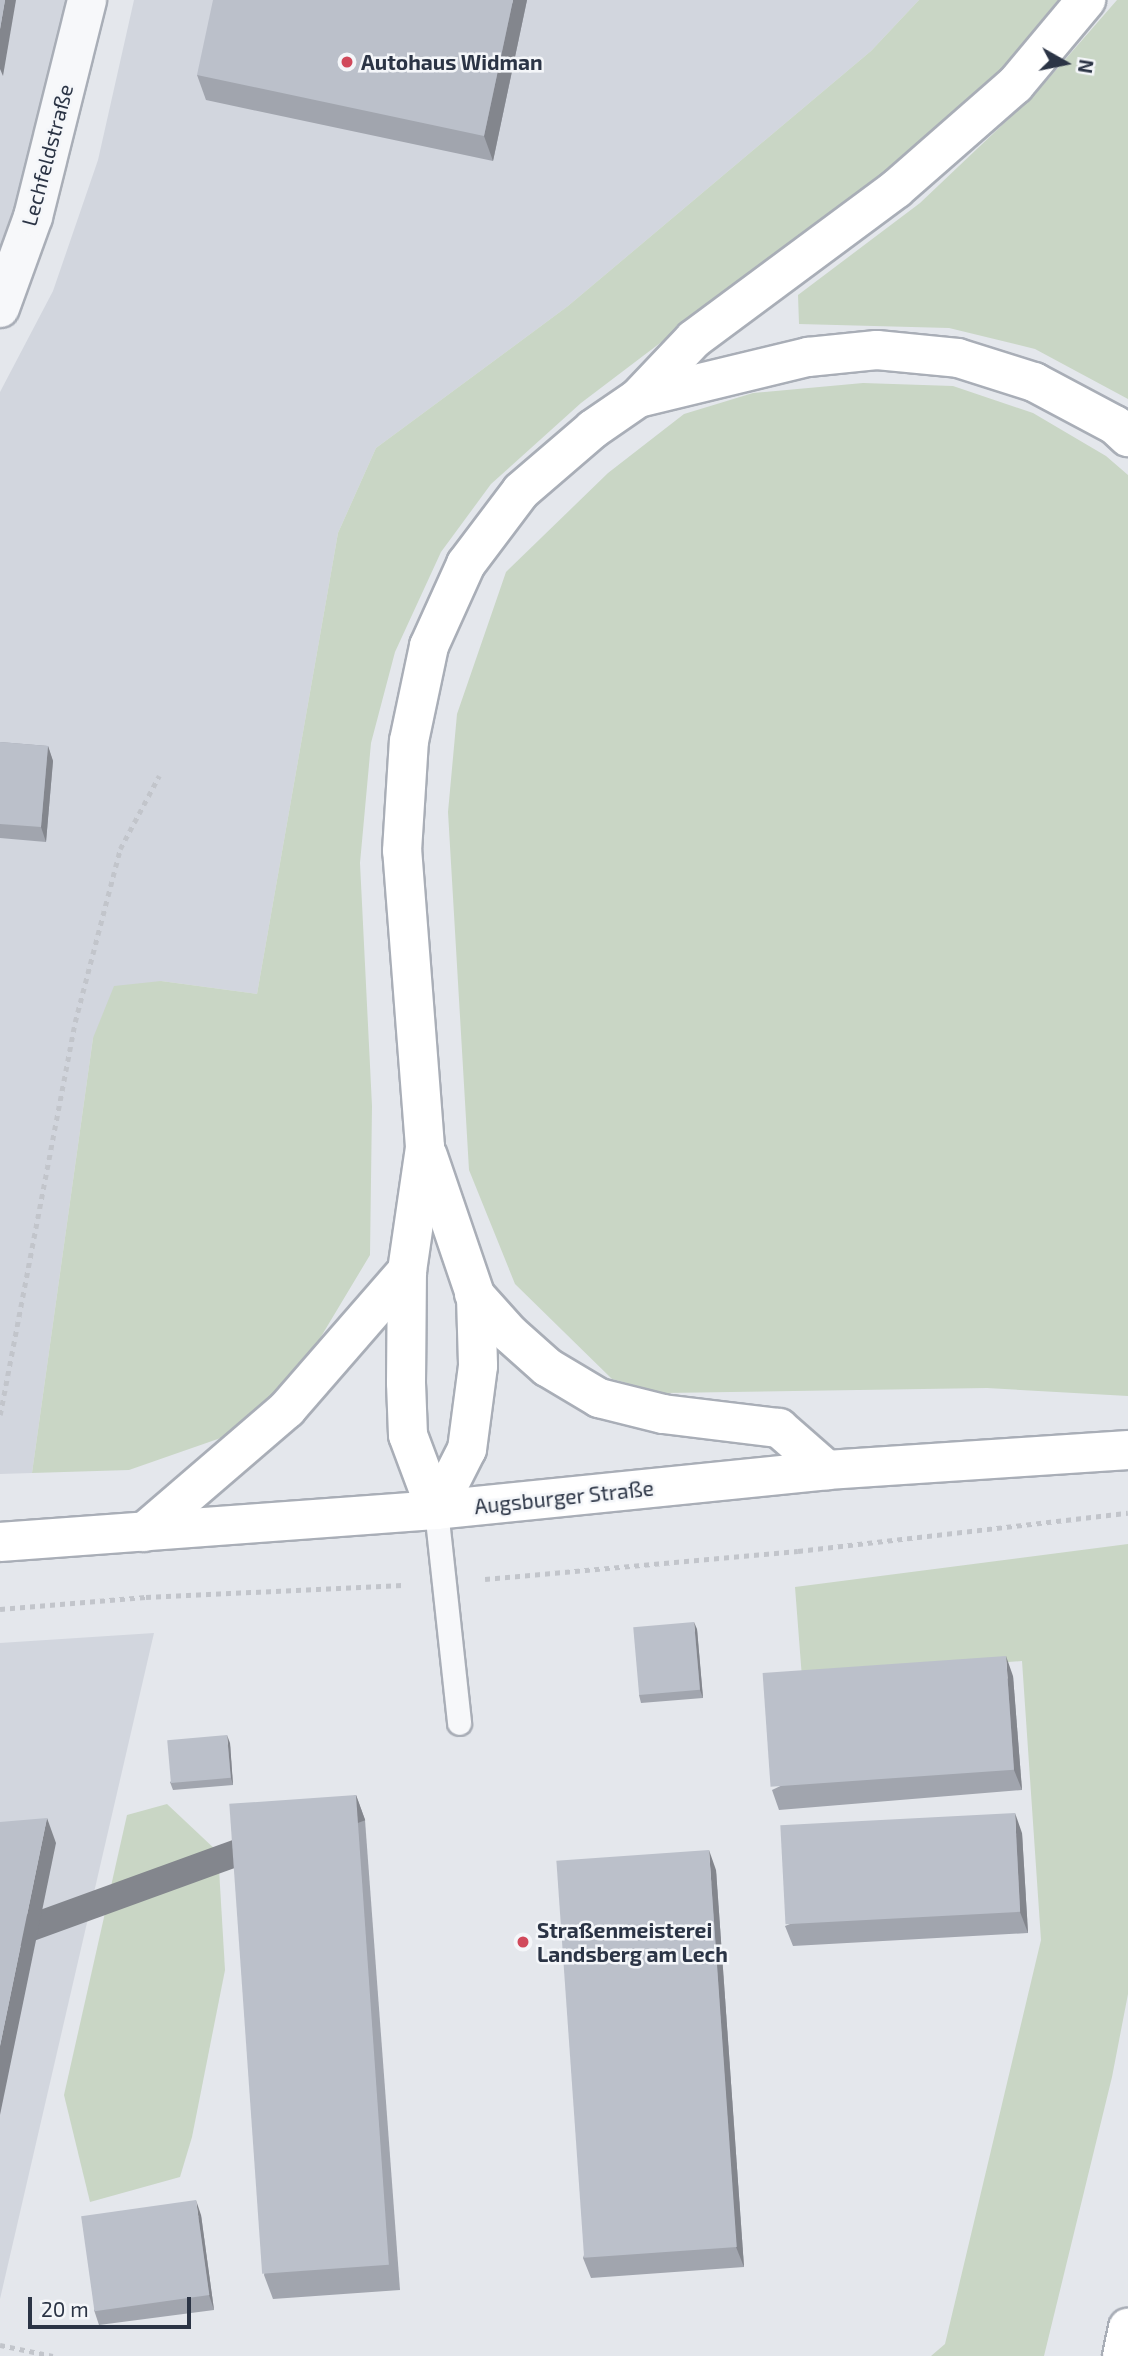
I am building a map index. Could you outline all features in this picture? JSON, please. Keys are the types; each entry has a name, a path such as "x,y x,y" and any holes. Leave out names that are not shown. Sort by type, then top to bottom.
{"main road":[{"path":"436,1510 408,1435 407,1270 425,1147 402,851 409,741 429,646 466,564 521,491 593,429 638,398 695,339 896,189 1016,85 1086,0"},
{"path":"638,398 808,357 877,350 958,358 1034,382 1115,425 1128,437"},
{"path":"425,1147 474,1294 478,1366 467,1448 436,1510"},
{"path":"144,1532 287,1409 407,1270"},
{"path":"474,1294 510,1334 547,1367 598,1398 663,1413 779,1428 827,1470"},
{"name":"Augsburger Straße","path":"0,1542 436,1510 827,1470 1128,1450"},
{"path":"1122,2356 1128,2328"}],"street":[{"name":"Lechfeldstraße","path":"0,308 33,217 87,0"}],"lane":[{"path":"436,1510 459,1723"}],"path":[{"path":"0,1415 75,1022 120,849 159,776"},
{"path":"0,1609 146,1597 443,1583 798,1551 1074,1517 1128,1513"},
{"path":"0,2345 52,2356"}],"shaded area":[{"path":"0,0 68,0 14,215 0,249"},
{"path":"134,0 919,0 871,51 568,306 376,448 338,533 257,994 161,981 93,1038 32,1473 0,1474 0,392 53,291 98,160"},
{"path":"154,1633 0,2299 0,1643"}],"green space":[{"path":"919,0 1058,0 1005,65 878,178 581,403 491,484 441,552 395,652 371,743 360,863 372,1106 370,1255 319,1340 285,1387 235,1433 129,1470 32,1473 93,1038 114,986 161,981 257,994 338,533 376,448 568,306 871,51"},
{"path":"1117,0 1128,0 1128,399 1035,349 949,328 799,324 798,295 920,203 1036,93"},
{"path":"863,383 953,386 1033,413 1106,456 1128,475 1128,1396 987,1388 664,1393 612,1379 515,1284 469,1170 448,812 457,714 506,572 608,473 684,414 753,393"},
{"path":"1128,1544 1128,1994 1112,2077 1044,2356 931,2356 945,2344 1041,1940 1022,1661 802,1678 795,1587"},
{"path":"167,1804 218,1852 225,1970 192,2137 180,2177 90,2202 64,2095 127,1815"}],"building":[{"path":"0,0 5,0 0,29"},
{"path":"213,0 513,0 484,136 197,75"},
{"path":"0,742 48,746 41,827 0,824"},
{"path":"694,1622 700,1690 639,1695 633,1627"},
{"path":"1006,1656 1014,1770 771,1787 763,1673"},
{"path":"227,1735 231,1778 171,1783 167,1740"},
{"path":"356,1795 389,2265 262,2274 229,1804"},
{"path":"1015,1813 1020,1912 786,1924 780,1825"},
{"path":"47,1818 0,2046 0,1822"},
{"path":"709,1850 737,2247 584,2258 556,1861"},
{"path":"196,2200 209,2295 94,2311 81,2216"}],"place":[{"name":"Autohaus Widman","path":"347,62"},
{"name":"Straßenmeisterei Landsberg am Lech","path":"523,1942"}]}
